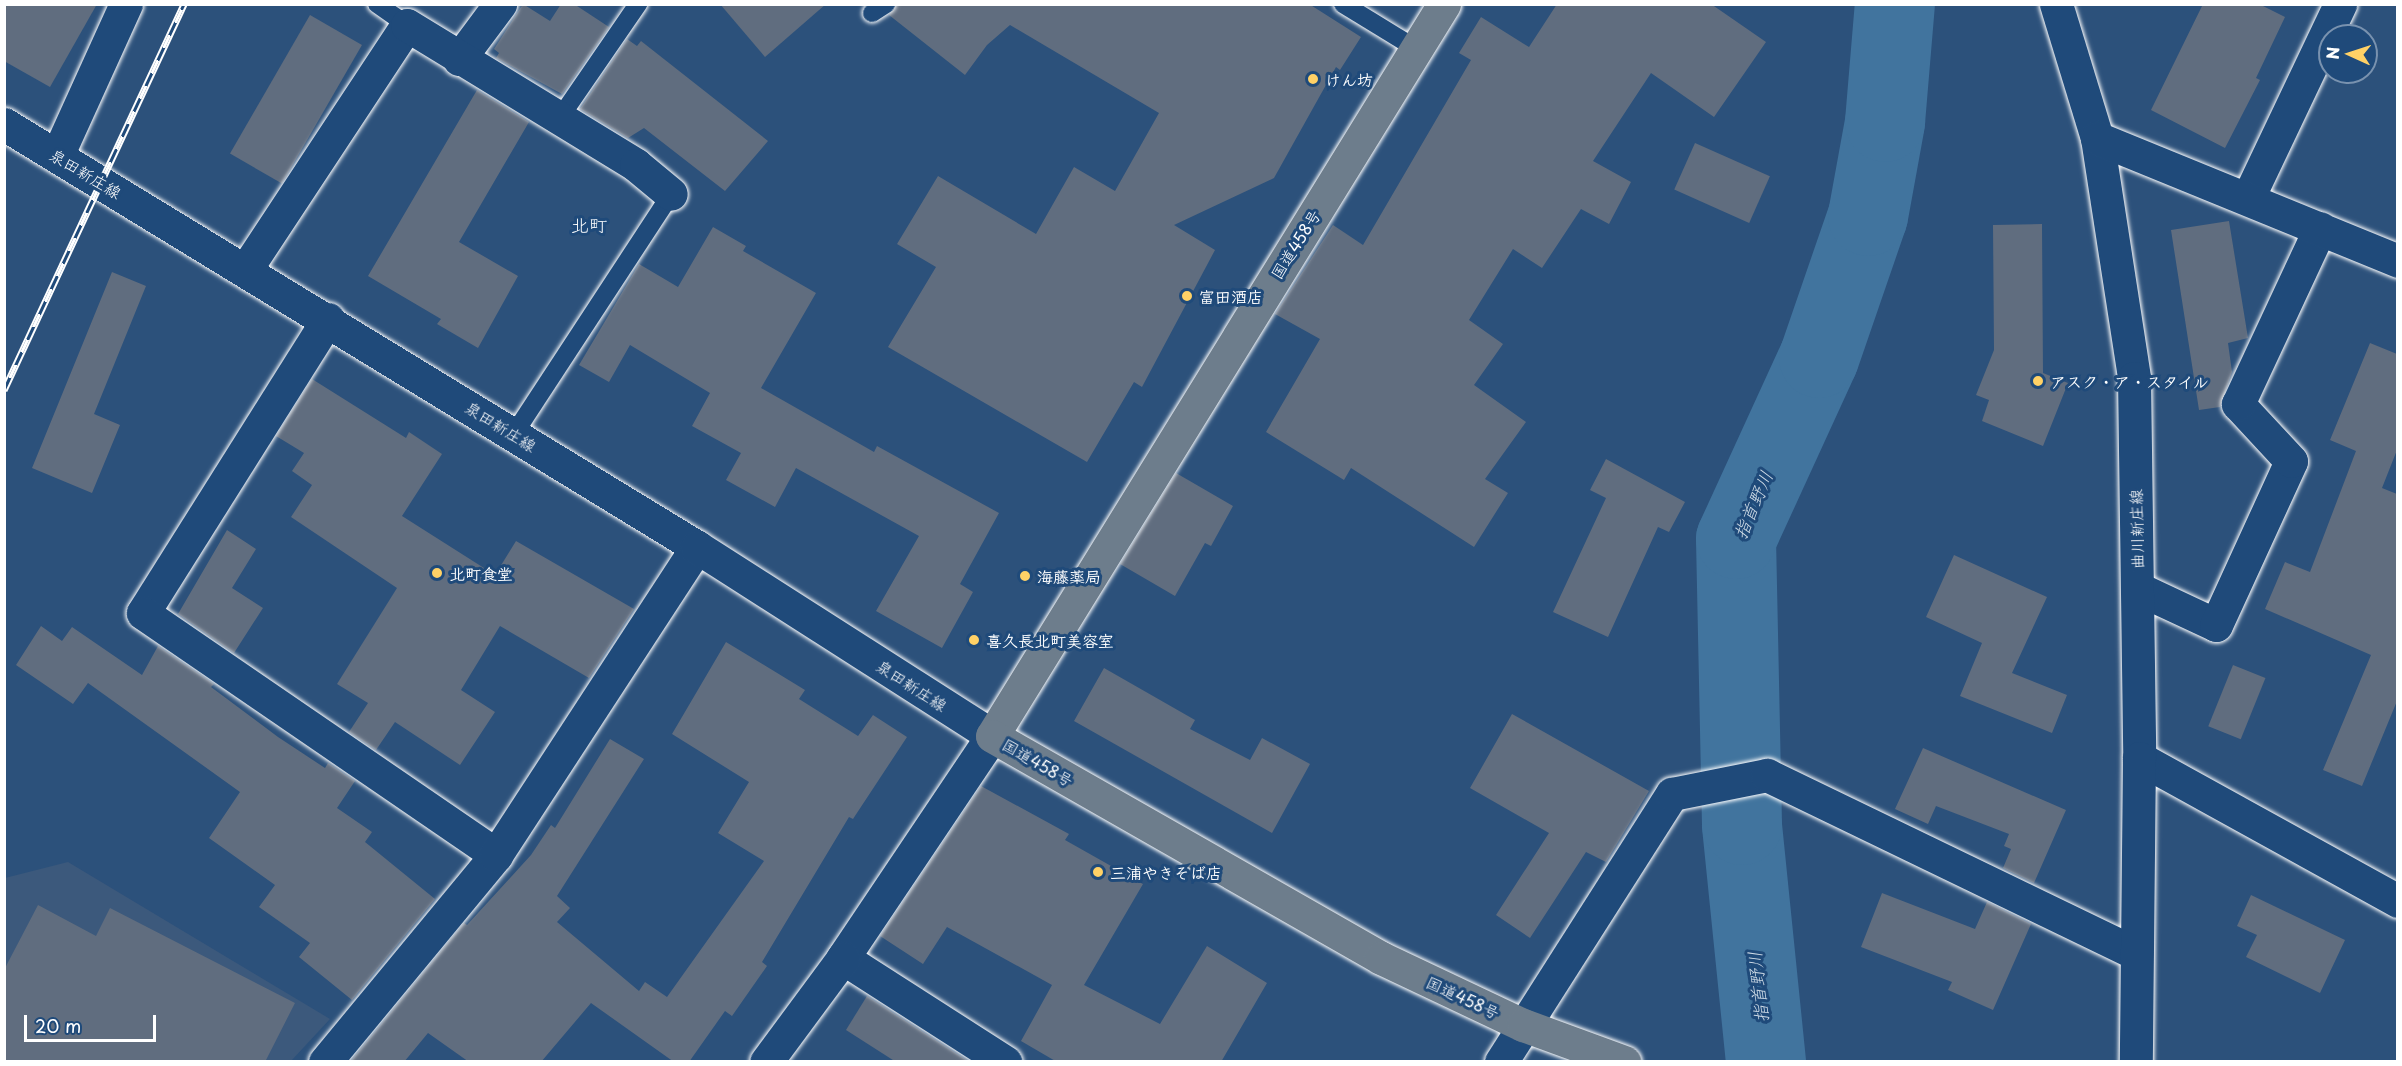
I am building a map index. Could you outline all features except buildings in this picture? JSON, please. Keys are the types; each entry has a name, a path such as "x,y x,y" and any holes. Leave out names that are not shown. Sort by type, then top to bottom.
{"highway":[{"name":"国道458号","path":"1444,4 1418,50 992,736 1381,958 1523,1025 1624,1062"}],"street":[{"path":"57,156 126,4"},
{"path":"459,59 500,4"},
{"name":"曲川新庄線","path":"2056,4 2097,138 2134,378 2139,758 2136,1062"},
{"path":"2248,198 2340,4"},
{"path":"246,269 407,25 459,59 636,165 671,194"},
{"name":"泉田新庄線","path":"4,124 328,319 697,547 992,736"},
{"path":"2097,138 2397,261"},
{"path":"2137,588 2216,625 2291,461 2238,404 2320,228"},
{"path":"328,319 143,614 496,855"},
{"path":"325,1062 496,855 697,547"},
{"path":"766,1062 843,958 992,736"},
{"path":"2139,758 2397,901"},
{"path":"1501,1062 1672,794 1767,775 1816,795 2136,953"},
{"path":"843,958 1005,1062"}],"lane":[{"path":"377,4 407,25"},
{"path":"558,118 638,4"},
{"path":"1343,4 1418,50"},
{"path":"514,434 671,194"}],"shaded area":[{"path":"68,862 330,1019 291,1061 5,1062 5,878"}],"waterway":[{"name":"指首野川","path":"1766,1062 1742,825 1736,539 1819,358 1868,216 1885,122 1895,4"}],"railway":[{"path":"4,390 184,4"}],"place":[{"name":"けん坊","path":"1313,79"},
{"name":"富田酒店","path":"1187,296"},
{"name":"アスク・ア・スタイル","path":"2038,381"},
{"name":"北町食堂","path":"437,573"},
{"name":"海藤薬局","path":"1025,576"},
{"name":"喜久長北町美容室","path":"974,640"},
{"name":"三浦やきそば店","path":"1098,872"}],"district":[{"name":"北町","path":"589,225"}]}
